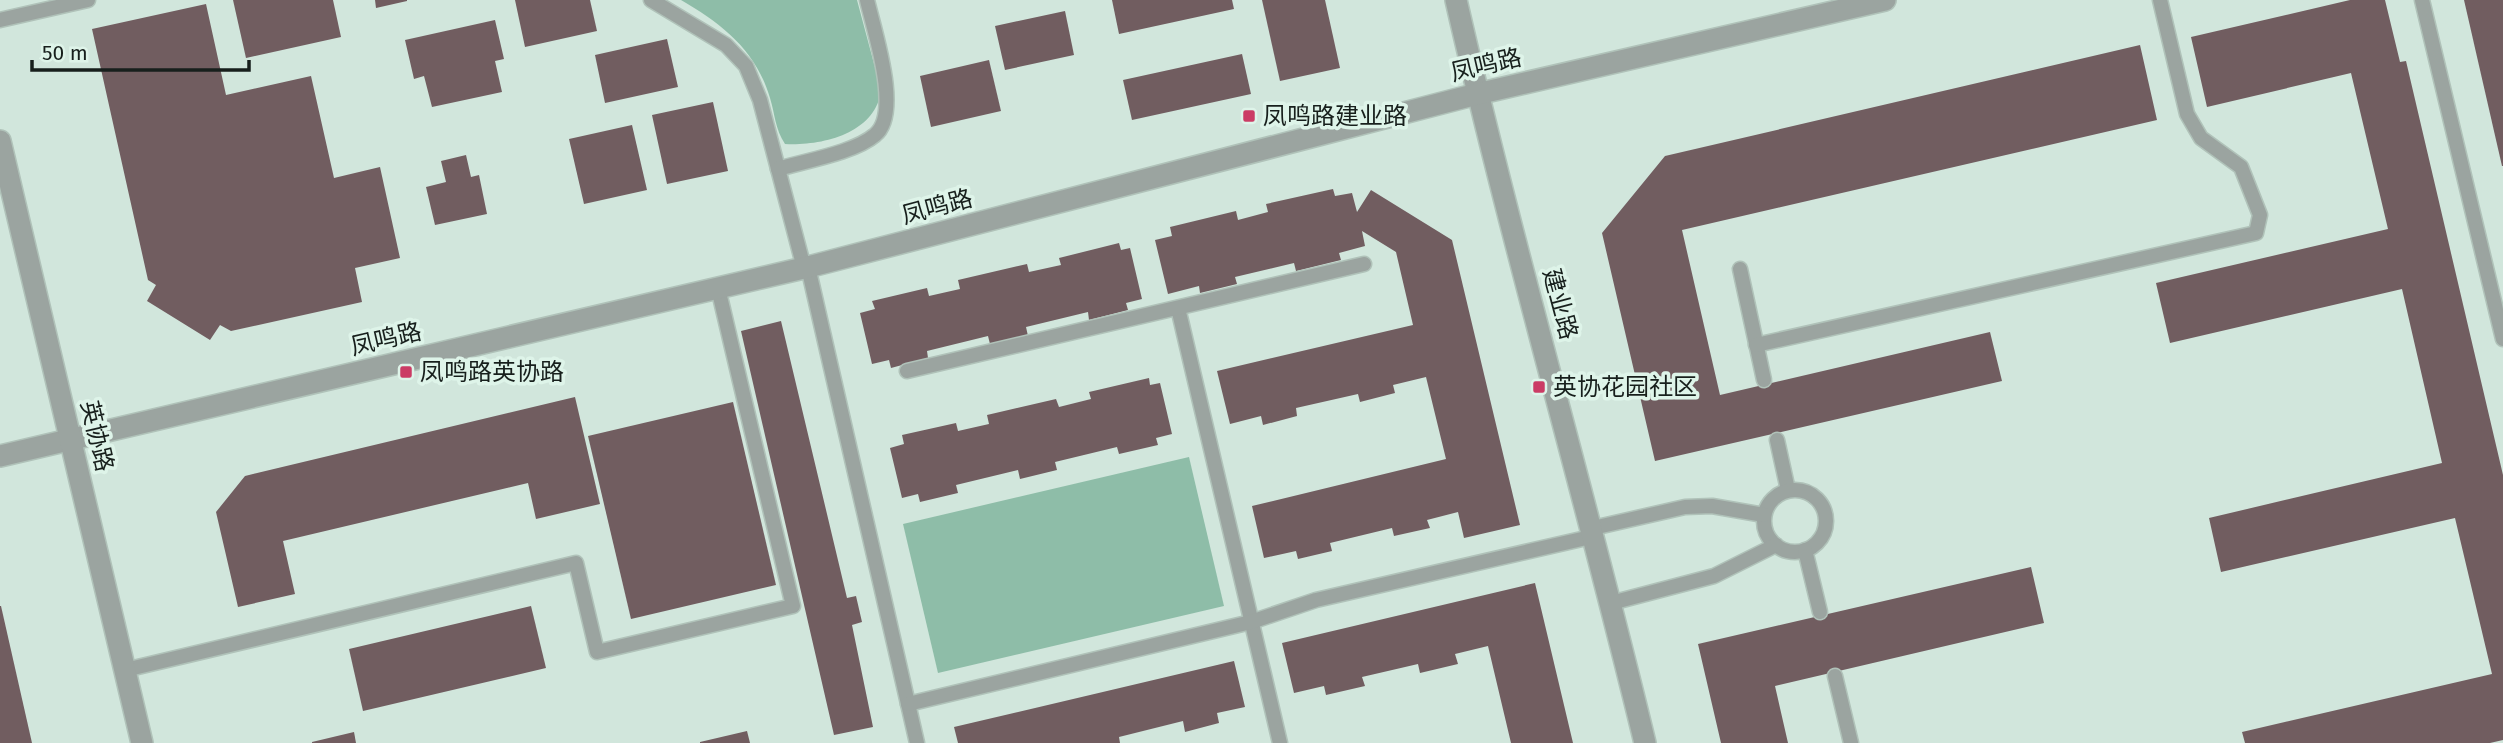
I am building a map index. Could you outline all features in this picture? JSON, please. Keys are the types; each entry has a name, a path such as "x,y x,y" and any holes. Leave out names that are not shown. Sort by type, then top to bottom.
{"street":[{"name":"建业路","path":"1455,0 1477,94 1594,531 1645,743"},
{"name":"凤鸣路","path":"0,456 806,268 1477,94 1885,0"},
{"name":"英协路","path":"0,141 142,743"}],"lane":[{"path":"0,20 88,0"},
{"path":"651,0 726,45 746,66 760,100 806,268 917,743"},
{"path":"778,169 854,146 876,135 887,119 886,86 867,0"},
{"path":"1756,345 2256,233 2260,215 2241,167 2201,138 2187,114 2160,0"},
{"path":"2422,0 2503,339"},
{"path":"906,371 1364,264"},
{"path":"1740,269 1764,380"},
{"path":"125,670 576,563 597,652 793,606 718,288"},
{"path":"1178,308 1280,743"},
{"path":"1777,440 1788,490"},
{"path":"1788,490 1811,494 1818,498 1826,513 1825,533 1818,542 1805,550 1786,551 1776,545 1764,526 1764,515 1777,495 1788,490"},
{"path":"908,704 1251,622 1316,600 1685,507 1712,506 1764,515"},
{"path":"1611,603 1714,576 1776,545"},
{"path":"1805,550 1820,612"},
{"path":"1835,676 1851,743"}],"green space":[{"path":"681,0 857,0 881,90 877,105 858,127 845,134 815,142 785,144 777,127 764,81 746,52 723,29"},
{"path":"1189,457 1224,606 938,673 903,524"}],"building":[{"path":"233,0 333,0 341,37 246,58"},
{"path":"375,0 407,0 407,1 376,8"},
{"path":"515,0 590,0 597,31 525,47"},
{"path":"1112,0 1232,0 1234,9 1119,34"},
{"path":"1262,0 1325,0 1340,68 1280,81"},
{"path":"2350,0 2385,0 2400,62 2406,61 2503,475 2503,740 2490,743 2245,743 2242,732 2492,674 2455,518 2221,572 2209,518 2442,463 2402,289 2170,343 2156,283 2388,229 2351,73 2207,107 2191,37"},
{"path":"2464,0 2503,0 2503,166 2502,166"},
{"path":"206,4 226,95 311,76 334,178 380,167 400,258 355,268 362,302 231,331 220,325 210,340 147,301 156,285 148,280 92,29"},
{"path":"1065,11 1074,55 1005,70 995,26"},
{"path":"495,20 504,59 495,61 502,92 432,107 424,76 414,79 405,40"},
{"path":"667,39 678,87 605,103 595,55"},
{"path":"2140,45 2157,120 1682,230 1720,395 1990,332 2002,381 1655,461 1602,233 1665,156"},
{"path":"1242,54 1251,94 1132,120 1123,80"},
{"path":"989,60 1001,111 931,127 920,76"},
{"path":"713,102 728,171 667,184 652,115"},
{"path":"632,125 647,190 584,204 569,139"},
{"path":"466,155 471,177 479,175 487,214 435,225 426,187 446,182 441,161"},
{"path":"1333,189 1335,196 1352,193 1357,212 1371,190 1452,240 1520,525 1464,538 1458,512 1427,520 1430,528 1394,536 1392,528 1330,543 1332,551 1298,559 1296,551 1264,558 1252,506 1446,459 1426,377 1393,385 1395,393 1360,402 1358,394 1296,408 1297,416 1263,425 1261,416 1230,424 1217,371 1413,325 1396,252 1362,231 1365,246 1339,253 1341,260 1296,271 1294,263 1235,277 1237,284 1200,293 1199,286 1168,294 1155,240 1172,236 1170,227 1236,211 1238,220 1268,212 1266,204"},
{"path":"1119,243 1121,250 1130,248 1142,299 1126,303 1128,310 1089,320 1088,312 1026,327 1028,336 990,344 988,336 927,351 928,358 891,368 889,360 872,364 860,313 875,309 872,301 927,288 929,296 960,289 958,280 1027,264 1029,272 1061,265 1059,258"},
{"path":"781,321 847,598 856,596 862,622 852,625 873,727 834,735 741,331"},
{"path":"1149,378 1150,385 1160,383 1172,434 1156,438 1158,445 1119,454 1117,447 1055,462 1057,470 1020,479 1018,470 956,485 958,493 920,502 918,494 902,498 890,448 904,444 902,435 956,423 958,431 989,424 987,415 1056,399 1059,407 1091,399 1089,392"},
{"path":"575,397 600,504 536,519 528,483 283,541 295,594 238,607 216,512 245,476"},
{"path":"733,402 776,585 631,619 588,436"},
{"path":"2031,567 2044,623 1775,686 1788,743 1721,743 1698,644"},
{"path":"1535,583 1573,743 1511,743 1488,646 1455,654 1458,664 1420,673 1418,664 1362,677 1365,686 1326,695 1324,686 1294,693 1282,643"},
{"path":"1,606 32,743 0,743"},
{"path":"531,606 546,668 363,711 349,649"},
{"path":"1234,661 1245,707 1217,713 1219,723 1185,732 1183,721 1119,737 1120,743 958,743 954,727"},
{"path":"747,731 750,743 700,743 700,742"},
{"path":"354,732 356,743 312,743 312,742"}],"place":[{"name":"凤鸣路建业路","path":"1249,116"},
{"name":"凤鸣路英协路","path":"406,372"},
{"name":"英协花园社区","path":"1539,387"}]}
